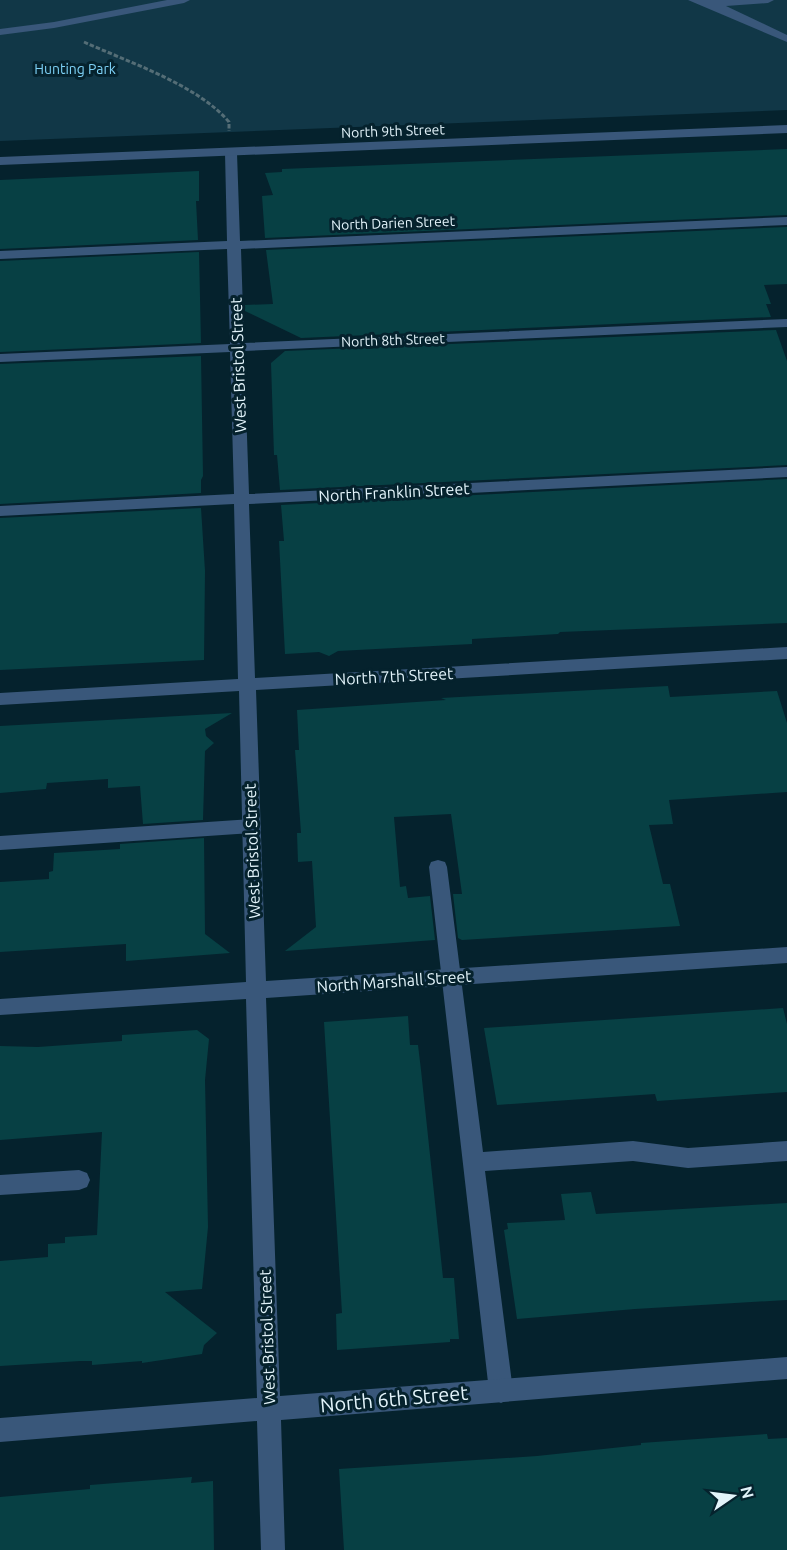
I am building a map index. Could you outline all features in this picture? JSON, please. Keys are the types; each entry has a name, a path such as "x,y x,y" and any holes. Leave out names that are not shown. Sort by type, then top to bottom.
{"street":[{"path":"0,32 54,25 184,0"},
{"path":"694,0 712,4 787,39"},
{"path":"712,4 768,0"},
{"name":"North 9th Street","path":"0,161 230,144 787,129"},
{"name":"West Bristol Street","path":"230,144 273,1550"},
{"name":"North Darien Street","path":"0,255 787,221"},
{"name":"North 8th Street","path":"0,358 787,323"},
{"name":"North Franklin Street","path":"0,511 787,472"},
{"name":"North 7th Street","path":"0,699 787,653"},
{"path":"0,843 252,826"},
{"path":"438,867 501,1390"},
{"name":"North Marshall Street","path":"0,1007 787,955"},
{"path":"474,1162 633,1151 688,1158 787,1151"},
{"path":"0,1185 79,1179"},
{"name":"North 6th Street","path":"0,1430 787,1368"}],"path":[{"path":"76,38 179,87 199,99 229,121 230,144"}],"green space":[{"name":"Hunting Park","path":"0,0 787,0 787,110 0,141"}],"building":[{"path":"787,149 787,215 265,238 262,196 273,195 265,173 282,172 282,169"},
{"path":"199,171 199,201 196,201 198,240 0,249 0,180"},
{"path":"787,227 787,284 764,285 771,304 766,304 771,317 301,338 245,311 245,305 273,304 266,250"},
{"path":"199,252 201,343 0,352 0,261"},
{"path":"776,330 787,361 787,465 280,490 277,455 274,455 271,363 285,351"},
{"path":"201,356 203,476 201,493 0,504 0,364"},
{"path":"787,479 787,623 560,632 558,634 472,639 472,644 338,651 329,656 319,652 285,654 279,541 284,541 281,505"},
{"path":"201,508 205,571 204,660 0,670 0,518"},
{"path":"668,686 670,697 777,691 787,723 787,792 669,800 673,824 649,825 663,884 670,884 680,926 462,940 458,938 453,894 462,894 451,814 394,817 400,887 406,886 408,898 430,896 435,940 285,951 316,927 312,861 298,862 297,833 301,833 295,750 299,750 297,710 446,700 441,698"},
{"path":"232,713 205,729 206,736 214,743 205,751 203,820 143,824 140,786 108,788 108,779 47,783 46,789 0,793 0,726"},
{"path":"204,838 205,934 230,953 126,961 126,944 0,952 0,882 49,879 49,872 53,871 54,853 120,849 120,844"},
{"path":"783,1008 787,1024 787,1092 657,1101 655,1094 497,1105 484,1028"},
{"path":"408,1016 410,1045 418,1045 443,1278 454,1278 459,1339 450,1339 450,1342 337,1350 336,1314 342,1313 324,1022"},
{"path":"197,1030 209,1039 205,1080 208,1227 202,1289 165,1292 217,1333 204,1345 202,1354 142,1363 142,1361 92,1365 92,1361 80,1361 0,1366 0,1261 48,1257 48,1244 65,1243 65,1237 97,1235 102,1132 0,1140 0,1046 38,1047 122,1041 122,1035"},
{"path":"591,1192 596,1214 787,1203 787,1300 517,1319 504,1230 508,1229 507,1223 565,1220 561,1194"},
{"path":"767,1434 768,1439 787,1438 787,1550 344,1550 339,1469 537,1456 641,1445 641,1443"},
{"path":"192,1477 191,1483 213,1481 214,1550 0,1550 0,1497 90,1489 90,1485"}]}
